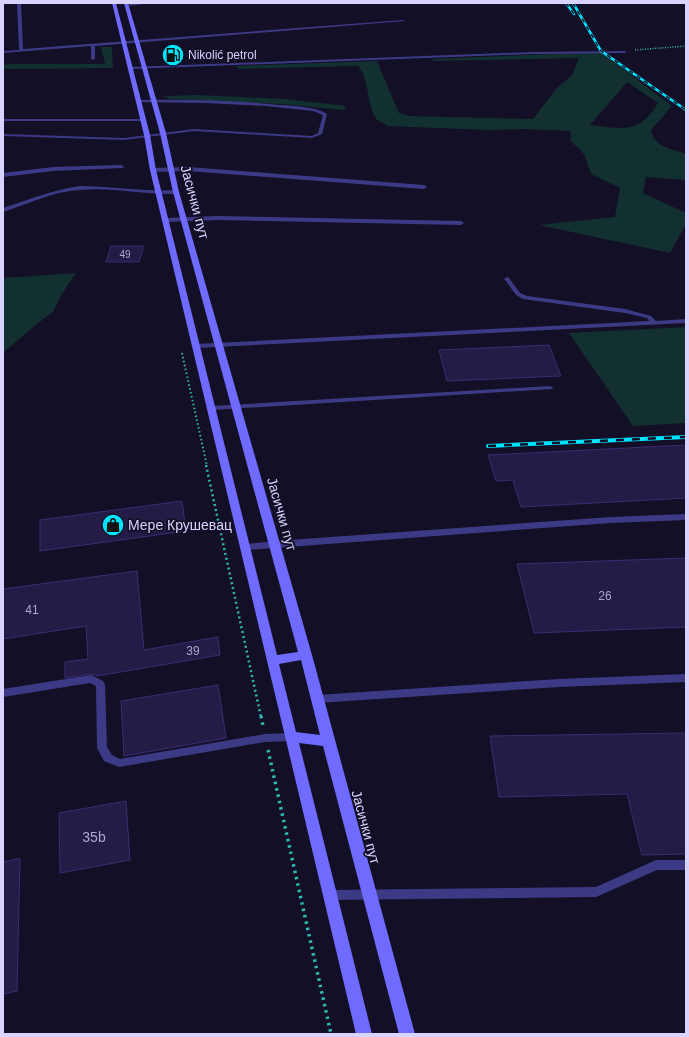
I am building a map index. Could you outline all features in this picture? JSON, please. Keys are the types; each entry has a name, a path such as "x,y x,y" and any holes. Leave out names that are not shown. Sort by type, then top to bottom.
{"main road":[{"path":"114,3 364,1034"},
{"name":"Јасички пут","path":"126,4 163,133 176,192 185,219 306,655 407,1034"},
{"path":"274,660 306,655"},
{"path":"292,737 328,740"}],"lane":[{"path":"19,3 21,51"},
{"path":"126,4 151,3"},
{"path":"3,52 403,21"},
{"path":"93,45 93,59"},
{"path":"130,68 601,51 626,52"},
{"path":"3,135 111,139 194,130 312,137 320,134 325,114 307,109 138,101"},
{"path":"3,120 143,120"},
{"path":"3,175 53,169 121,168"},
{"path":"154,170 424,187"},
{"path":"3,210 62,191 79,188 160,193 176,192"},
{"path":"166,220 461,223"},
{"path":"507,279 518,294 525,298 625,311 649,317 655,323"},
{"path":"196,346 220,346 686,321"},
{"path":"212,408 550,388"},
{"path":"246,547 611,520 686,517"},
{"path":"317,699 559,683 686,678"},
{"path":"3,693 85,680 96,680 100,684 101,688 102,748 108,758 119,763 265,738 292,737"},
{"path":"330,895 596,892 656,865 686,865"}],"path":[{"path":"626,52 686,46"},
{"path":"181,348 265,738 331,1034"}],"green space":[{"path":"101,47 112,47 113,68 3,69 3,65 9,64 105,64"},
{"path":"601,52 672,106 651,130 653,136 660,144 669,149 686,154 686,180 646,177 643,193 686,213 686,224 670,253 539,225 615,217 620,188 591,174 584,154 571,141 570,131 525,129 489,130 388,126 379,121 372,111 366,84 362,72 358,66 239,69 236,66 377,61 399,113 410,116 533,119 556,89 572,75 579,58 435,61 431,59","holes":["627,82 658,103 651,113 637,125 621,128 590,125"]},
{"path":"197,95 285,99 346,106 344,110 280,104 169,99 163,96"},
{"path":"76,273 61,295 53,312 3,353 3,278"},
{"path":"686,327 686,423 633,426 569,333"}],"building":[{"path":"111,246 144,246 139,262 106,262"},
{"path":"549,345 561,376 447,381 439,350"},
{"path":"686,445 686,498 521,507 513,480 496,481 488,455"},
{"name":"Мере Крушевац","path":"182,501 186,531 40,551 40,520"},
{"path":"686,558 686,627 534,633 517,564"},
{"path":"137,571 144,650 218,637 220,655 97,676 91,674 65,678 65,662 88,659 86,626 3,639 3,589"},
{"path":"218,685 226,738 124,756 121,701"},
{"path":"686,733 686,854 642,855 627,794 499,797 490,736"},
{"path":"126,801 130,860 60,873 59,813"},
{"path":"20,858 17,991 3,994 3,862"}],"railway":[{"path":"566,3 574,14"},
{"path":"573,3 601,51 686,110"},
{"path":"488,446 686,437"}],"place":[{"name":"Nikolić petrol","path":"173,55"},
{"name":"Мере Крушевац","path":"113,525"}]}
